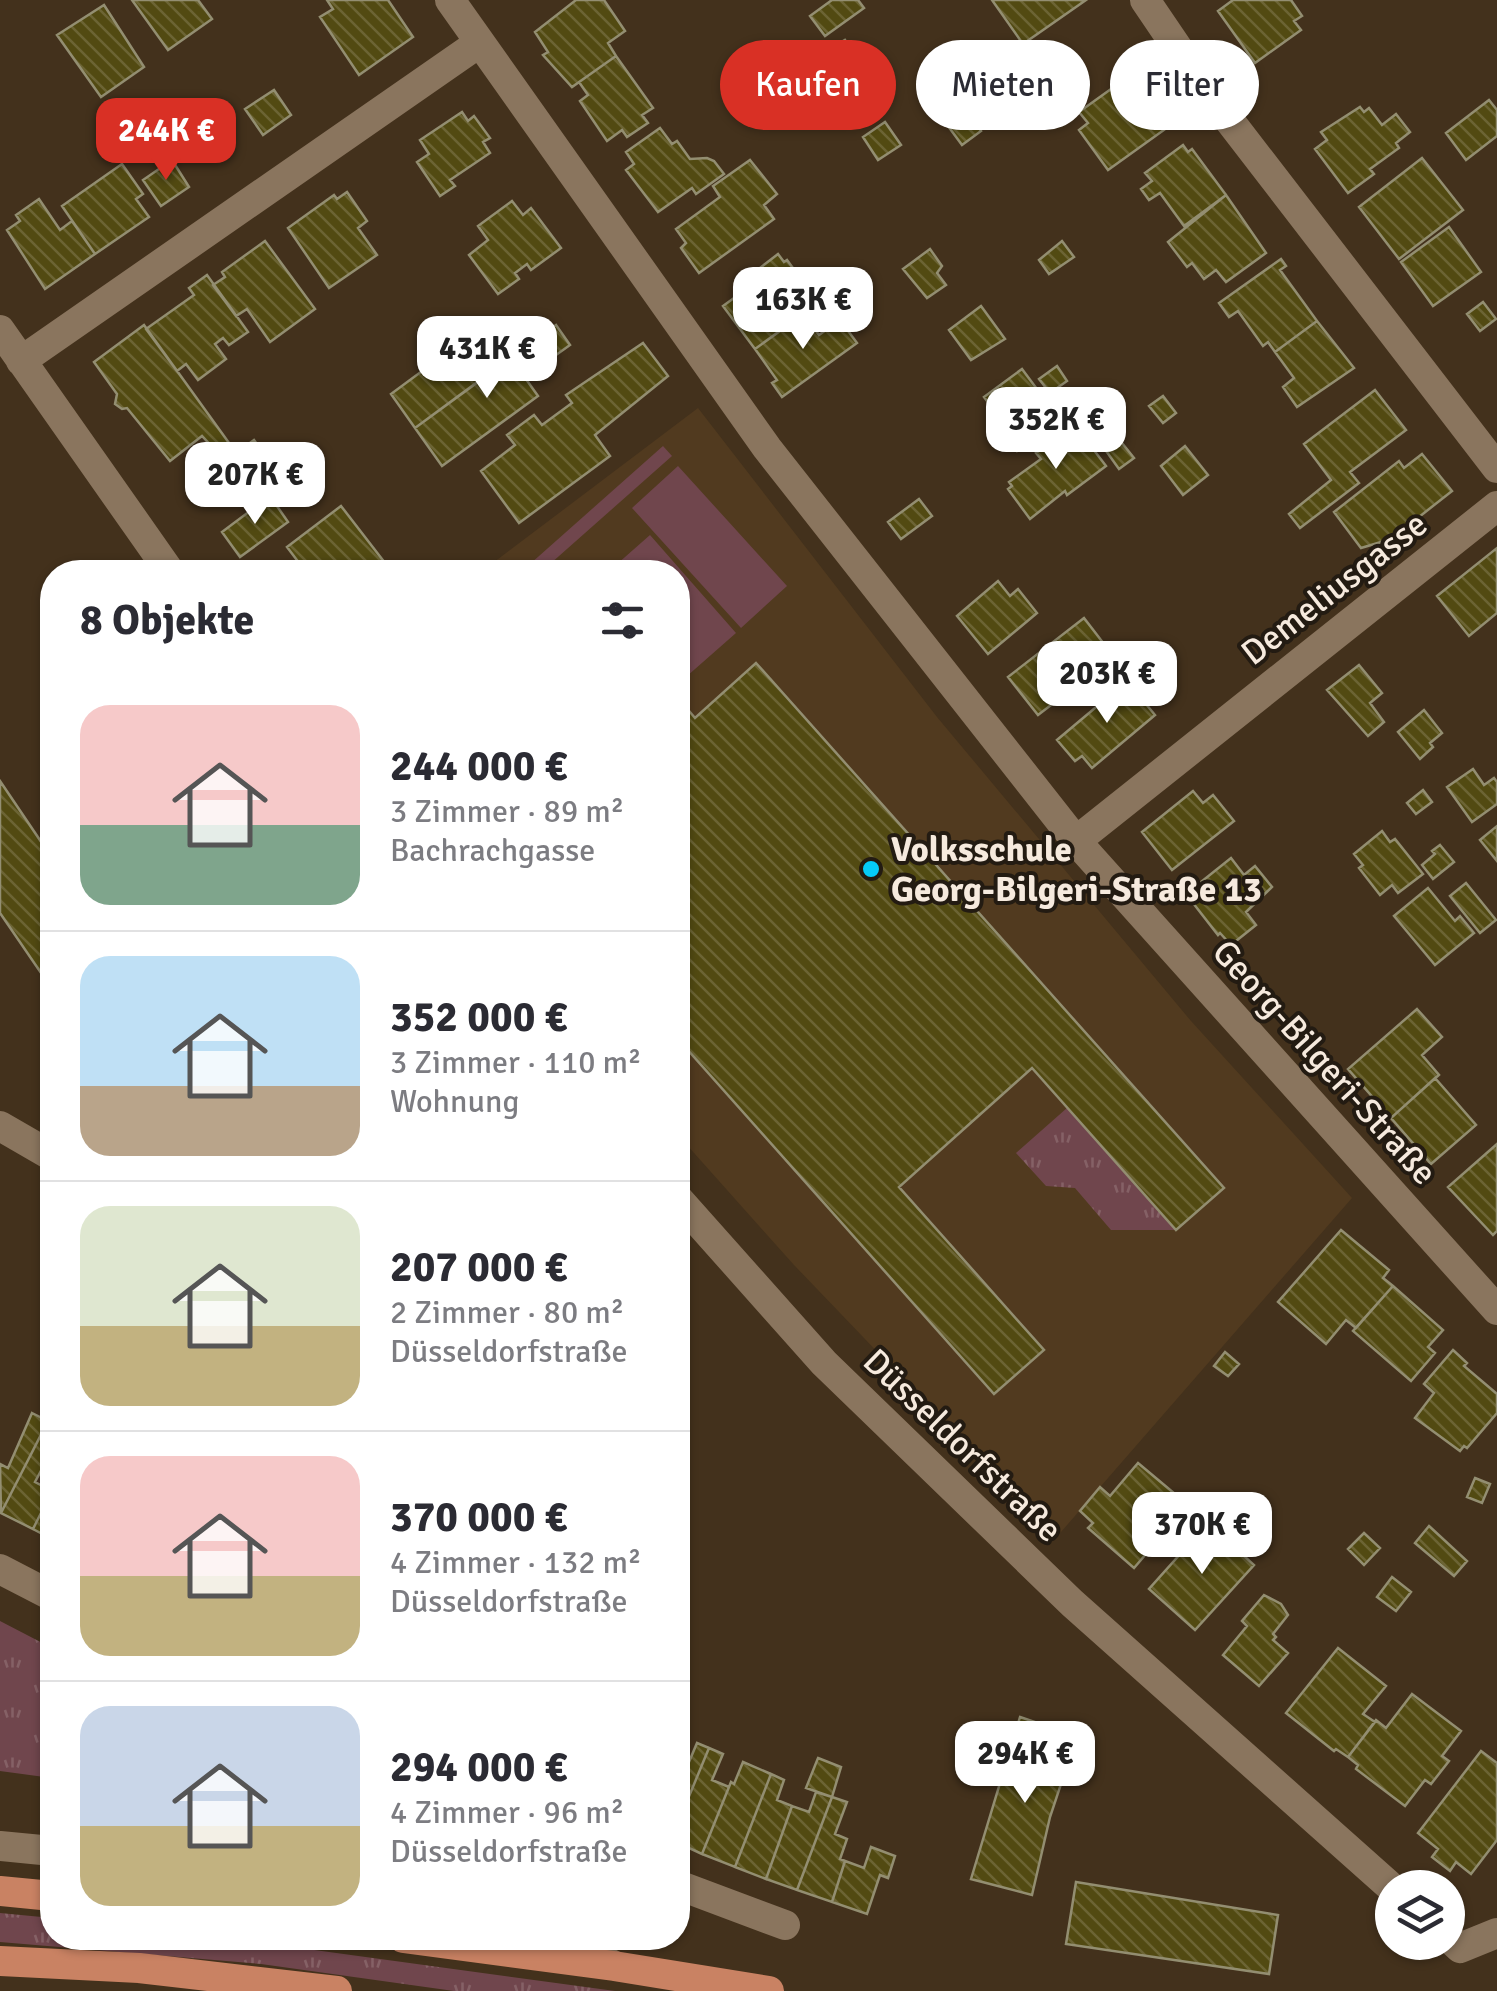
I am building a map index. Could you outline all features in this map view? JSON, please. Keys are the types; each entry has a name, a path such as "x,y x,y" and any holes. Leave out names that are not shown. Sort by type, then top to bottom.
{"main road":[{"path":"0,1891 40,1895"},
{"path":"493,1950 769,1991"},
{"path":"0,1962 139,1968 213,1983 337,1991"}],"street":[{"name":"Georg-Bilgeri-Straße","path":"450,0 767,448 1076,841 1497,1310"},
{"path":"1145,0 1206,90 1497,468"},
{"path":"20,361 479,44"},
{"path":"0,330 161,560"},
{"name":"Demeliusgasse","path":"1076,841 1497,506"},
{"path":"0,1126 40,1149"},
{"name":"Düsseldorfstraße","path":"690,1212 824,1363 1072,1603 1375,1873"},
{"path":"0,1569 40,1590"},
{"path":"0,1846 40,1850"},
{"path":"690,1889 785,1926"},
{"path":"584,1950 614,1966"}],"shaded area":[{"name":"Volksschule Georg-Bilgeri-Straße 13","path":"698,408 937,717 1191,1021 1352,1198 1061,1532 910,1386 690,1148 690,560 497,560"}],"green space":[{"path":"663,446 672,456 555,560 535,560"},
{"path":"678,466 787,586 741,628 690,572 690,560 679,560 632,508"},
{"path":"650,535 672,560 622,560"},
{"path":"690,581 736,633 690,673"},
{"path":"1067,1108 1176,1230 1111,1230 1075,1188 1046,1186 1016,1153"},
{"path":"0,1621 40,1642 40,1776 0,1771"},
{"path":"0,1913 40,1917 40,1945 0,1942"},
{"path":"95,1950 315,1950 615,1991 454,1991 261,1964"}],"building":[{"path":"132,0 198,0 212,19 168,50"},
{"path":"327,0 388,0 413,37 359,75 320,17 333,9"},
{"path":"576,0 604,0 625,31 608,43 616,56 572,87 543,55 548,52 535,32"},
{"path":"832,0 858,0 864,8 825,36 810,16"},
{"path":"992,0 1086,0 1029,40 1020,40"},
{"path":"1233,0 1291,0 1302,16 1294,21 1301,30 1259,60 1259,40 1239,40 1218,11"},
{"path":"104,5 144,67 101,97 57,35"},
{"path":"616,56 653,108 642,115 648,123 627,137 622,130 607,141 580,101 588,95 579,82"},
{"path":"274,90 291,115 263,135 245,109"},
{"path":"1110,90 1110,130 1164,130 1108,170 1079,130 1090,130 1090,104"},
{"path":"1489,100 1497,110 1497,136 1466,160 1446,133"},
{"path":"1360,107 1364,112 1369,108 1382,125 1396,114 1410,132 1396,143 1399,148 1370,169 1374,174 1348,193 1315,149 1327,140 1321,132"},
{"path":"462,112 468,121 474,116 490,138 483,142 490,153 450,180 455,186 440,196 417,162 429,154 420,140"},
{"path":"660,128 672,144 677,141 690,159 714,161 724,174 696,194 692,188 658,212 626,170 634,164 626,152"},
{"path":"873,130 891,130 901,145 878,160 863,137"},
{"path":"951,130 980,130 981,131 962,145"},
{"path":"1183,145 1188,152 1192,149 1226,195 1184,226 1160,193 1149,200 1141,189 1152,181 1145,173"},
{"path":"1422,158 1463,210 1399,259 1359,207"},
{"path":"172,160 189,187 161,206 143,180"},
{"path":"750,160 777,194 764,205 774,219 699,273 681,248 686,243 676,229 720,197 713,186"},
{"path":"122,164 143,194 136,199 149,217 95,254 62,206"},
{"path":"347,192 367,221 358,228 377,255 329,288 288,228 334,195 337,199"},
{"path":"1226,195 1266,253 1226,282 1216,270 1204,279 1192,263 1187,267 1168,242"},
{"path":"39,199 60,230 72,221 95,254 45,289 7,230 20,221 16,215"},
{"path":"512,201 523,215 531,208 561,248 531,270 527,264 515,273 519,279 498,294 469,255 488,240 478,226"},
{"path":"1449,227 1481,272 1433,306 1401,262"},
{"path":"265,241 315,309 270,342 247,309 236,316 213,285 225,277 222,272"},
{"path":"1062,241 1074,257 1049,274 1039,260"},
{"path":"930,249 942,266 937,273 946,285 927,298 903,269"},
{"path":"778,254 809,290 792,303 801,316 755,349 723,306 756,282 751,275"},
{"path":"1281,259 1286,266 1280,270 1317,321 1275,352 1268,342 1263,346 1238,311 1229,317 1219,303"},
{"path":"207,275 248,332 229,345 223,338 215,344 226,359 198,380 186,364 177,371 146,329 194,295 189,288"},
{"path":"1483,302 1496,319 1480,331 1467,314"},
{"path":"981,306 1005,339 971,360 949,330"},
{"path":"803,314 819,335 840,320 857,343 782,397 772,383 777,380 755,349"},
{"path":"1317,321 1354,368 1297,407 1283,387 1294,378 1275,352"},
{"path":"144,325 229,443 217,452 202,436 170,461 127,408 115,404 117,394 94,362"},
{"path":"556,325 570,345 542,365 535,355 518,368 538,396 442,466 415,428"},
{"path":"643,343 668,376 595,435 610,456 519,523 481,471 515,445 507,435 534,415 542,425 572,403 566,395"},
{"path":"456,346 480,380 415,428 391,394"},
{"path":"485,347 499,366 480,380 466,360"},
{"path":"1057,366 1067,381 1050,393 1039,379"},
{"path":"1022,369 1057,416 1017,451 1006,437 1011,433 984,397"},
{"path":"1375,390 1406,430 1350,472 1359,483 1300,528 1289,514 1331,480 1304,444"},
{"path":"1163,396 1176,413 1163,423 1149,406"},
{"path":"1074,424 1106,466 1030,519 1008,489 1012,486 1009,482 1041,459 1036,453"},
{"path":"1118,438 1134,458 1119,469 1104,448"},
{"path":"254,440 264,454 249,465 239,451"},
{"path":"1185,446 1208,475 1183,495 1161,466"},
{"path":"1422,454 1452,491 1391,539 1361,548 1334,512 1399,461 1404,468"},
{"path":"270,496 288,522 240,557 222,532"},
{"path":"919,499 932,516 901,539 888,522"},
{"path":"341,506 383,560 297,560 287,547"},
{"path":"1497,548 1497,613 1469,636 1437,596"},
{"path":"998,581 1010,596 1018,589 1037,613 988,654 957,616"},
{"path":"1084,618 1114,657 1038,715 1008,677"},
{"path":"756,663 1224,1188 1176,1230 1032,1068 899,1187 1044,1350 994,1394 690,1052 690,712 695,718"},
{"path":"1359,665 1382,693 1370,703 1384,722 1368,736 1327,690"},
{"path":"1127,681 1155,715 1092,768 1082,756 1075,761 1057,740"},
{"path":"1424,710 1442,733 1420,759 1398,732"},
{"path":"1473,769 1484,785 1494,778 1497,782 1497,804 1472,822 1447,787"},
{"path":"0,781 40,840 40,971 0,913"},
{"path":"1423,790 1432,802 1416,814 1407,803"},
{"path":"1193,791 1203,803 1213,795 1234,821 1172,870 1142,832"},
{"path":"1497,826 1497,861 1480,840"},
{"path":"1382,831 1390,842 1395,839 1423,874 1398,893 1392,885 1380,895 1359,868 1363,865 1354,854"},
{"path":"1440,845 1454,862 1433,879 1422,865"},
{"path":"1231,858 1244,875 1255,866 1272,887 1246,912 1256,925 1231,945 1218,935 1186,894"},
{"path":"1466,883 1496,920 1480,933 1450,896"},
{"path":"1428,888 1455,921 1460,916 1474,933 1435,965 1394,916"},
{"path":"1417,1009 1442,1037 1422,1055 1439,1075 1391,1118 1348,1069"},
{"path":"1435,1078 1476,1125 1431,1164 1391,1118"},
{"path":"1497,1144 1497,1231 1493,1235 1448,1187"},
{"path":"1341,1230 1389,1270 1383,1278 1393,1286 1356,1328 1346,1320 1326,1344 1278,1302"},
{"path":"1393,1286 1443,1330 1428,1347 1435,1353 1411,1381 1353,1331"},
{"path":"1453,1350 1467,1363 1464,1366 1497,1394 1497,1413 1460,1451 1415,1418 1434,1393 1424,1384"},
{"path":"1225,1352 1239,1364 1228,1376 1214,1366"},
{"path":"32,1413 40,1417 40,1437 1,1513 0,1464 8,1468"},
{"path":"40,1437 40,1473 35,1482 40,1485 40,1515 33,1529 1,1513"},
{"path":"1138,1463 1188,1505 1134,1568 1088,1528 1093,1523 1080,1511 1100,1487 1110,1496"},
{"path":"1475,1478 1490,1484 1482,1503 1467,1497"},
{"path":"1208,1523 1254,1565 1195,1630 1149,1589"},
{"path":"1429,1526 1467,1561 1454,1576 1415,1543"},
{"path":"1364,1533 1380,1548 1364,1565 1348,1549"},
{"path":"1392,1577 1411,1592 1396,1611 1377,1597"},
{"path":"1264,1595 1281,1604 1288,1615 1273,1634 1273,1640 1288,1653 1259,1686 1223,1655 1247,1626 1242,1621"},
{"path":"1338,1648 1386,1686 1363,1714 1375,1722 1348,1757 1334,1751 1286,1713"},
{"path":"1412,1694 1461,1731 1442,1756 1449,1761 1431,1784 1425,1780 1405,1806 1356,1769 1358,1765 1348,1757 1376,1720 1386,1728"},
{"path":"1020,1717 1088,1740 1083,1757 1071,1754 1050,1817 1032,1895 971,1879"},
{"path":"697,1743 709,1748 690,1794 690,1760"},
{"path":"709,1748 723,1754 712,1780 729,1787 702,1854 690,1848 690,1794"},
{"path":"1481,1751 1497,1763 1497,1840 1471,1874 1456,1862 1449,1870 1432,1857 1438,1849 1418,1833"},
{"path":"818,1758 841,1767 832,1797 806,1788"},
{"path":"743,1762 771,1774 735,1867 702,1854"},
{"path":"771,1774 784,1780 777,1800 792,1806 766,1879 735,1867"},
{"path":"816,1792 832,1797 797,1890 766,1879 792,1806 809,1812"},
{"path":"832,1797 847,1802 835,1834 847,1839 840,1859 845,1861 832,1902 797,1890"},
{"path":"871,1847 895,1856 888,1878 880,1875 867,1914 832,1902 845,1861 864,1868"},
{"path":"1076,1882 1278,1915 1269,1974 1066,1944"}],"place":[{"name":"Volksschule Georg-Bilgeri-Straße 13","path":"871,869"}]}
